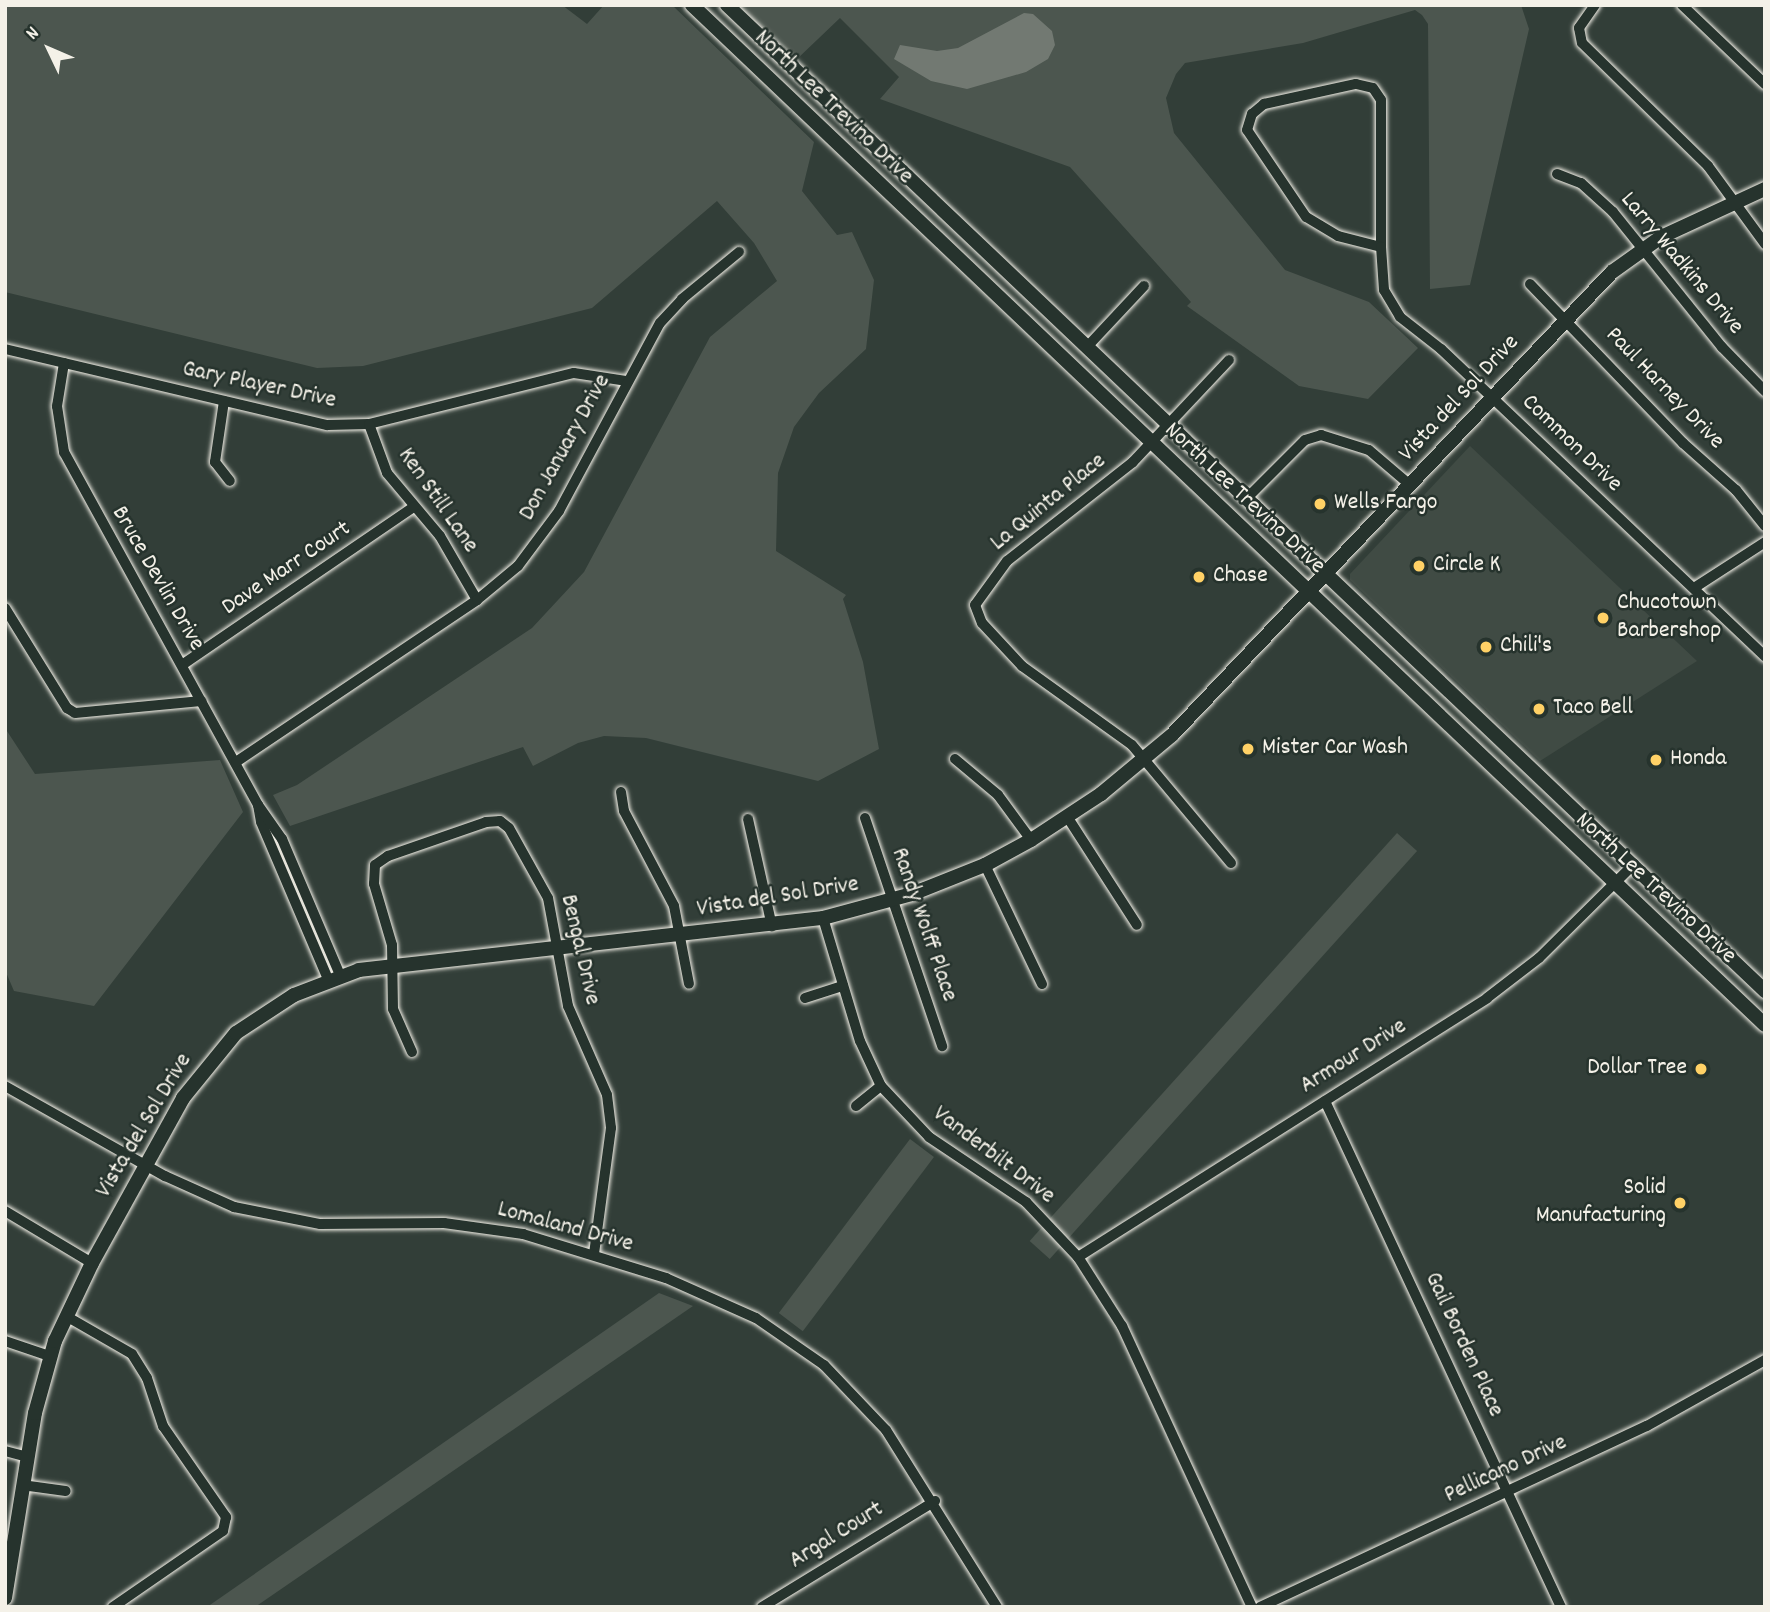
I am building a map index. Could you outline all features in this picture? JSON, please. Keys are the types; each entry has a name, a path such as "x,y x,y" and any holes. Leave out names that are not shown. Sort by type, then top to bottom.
{"main road":[{"name":"North Lee Trevino Drive","path":"692,5 1765,1025"},
{"name":"North Lee Trevino Drive","path":"727,5 1760,987"},
{"name":"Vista del Sol Drive","path":"5,1598 7,1569 27,1457 50,1356 92,1263 183,1098 225,1044 273,1006 334,977 394,964 679,936 823,918 895,899 985,865 1031,840 1068,818 1143,761 1326,574 1612,272 1642,248 1765,188"},
{"path":"1477,751 1493,734"},
{"path":"1739,1000 1760,987"}],"street":[{"path":"1595,5 1578,28 1582,43 1690,146 1737,201 1765,244"},
{"path":"1682,5 1765,84"},
{"name":"Common Drive","path":"1381,247 1338,236 1298,210 1249,136 1247,123 1256,108 1356,84 1373,88 1382,104 1381,247 1384,290 1395,311 1493,398 1765,657"},
{"name":"Larry Wadkins Drive","path":"1557,174 1597,196 1722,347 1765,391"},
{"name":"Don January Drive","path":"236,762 477,600 518,566 540,540 627,381 672,308 739,252"},
{"name":"Paul Harney Drive","path":"1530,284 1567,319 1683,443 1737,490 1765,526"},
{"path":"1086,348 1144,286"},
{"name":"Gary Player Drive","path":"5,349 327,425 369,424 574,373 627,381"},
{"name":"La Quinta Place","path":"1143,761 1117,732 1005,651 982,624 975,605 1007,561 1096,495 1168,425 1228,360"},
{"name":"Bruce Devlin Drive","path":"64,363 57,406 64,452 236,762 258,805 261,822 334,977"},
{"path":"224,401 215,462 230,481"},
{"name":"Ken Still Lane","path":"369,424 387,473 440,536 477,600"},
{"path":"1246,499 1306,440 1321,435 1368,450 1410,485"},
{"name":"Dave Marr Court","path":"182,665 414,507"},
{"path":"1694,588 1765,542"},
{"path":"5,608 67,708 75,713 201,701"},
{"path":"955,759 998,795 1031,840"},
{"path":"1143,761 1231,863"},
{"path":"621,792 624,811 674,905 689,984"},
{"name":"Randy Wolff Place","path":"864,818 895,899 942,1046"},
{"path":"1068,818 1137,925"},
{"path":"748,819 772,926"},
{"name":"Bengal Drive","path":"412,1052 393,1009 394,964 390,933 374,884 375,865 388,856 493,821 509,828 552,906 568,1006 602,1078 611,1116 594,1254"},
{"path":"985,865 1042,984"},
{"name":"Armour Drive","path":"1078,1256 1522,973 1632,866"},
{"name":"Vanderbilt Drive","path":"823,918 860,1041 881,1086 929,1138 1026,1202 1078,1256 1122,1326 1252,1607"},
{"path":"805,998 844,986"},
{"name":"Lomaland Drive","path":"5,1086 212,1199 285,1220 466,1225 523,1234 594,1254 705,1292 789,1338 862,1402 898,1445 997,1607"},
{"path":"856,1106 881,1086"},
{"name":"Gail Borden Place","path":"1325,1101 1561,1607"},
{"path":"5,1211 92,1263"},
{"path":"66,1316 132,1354 147,1378 163,1426 226,1517 223,1531 113,1607"},
{"path":"5,1341 50,1356"},
{"name":"Pellicano Drive","path":"1260,1607 1508,1493 1677,1411 1765,1360"},
{"path":"5,1451 27,1457"},
{"path":"22,1485 66,1491"},
{"name":"Argal Court","path":"762,1607 934,1501"}],"shaded area":[{"path":"5,5 562,5 587,24 604,5 672,5 814,142 802,191 837,235 852,232 874,280 866,349 819,393 794,427 778,473 776,551 846,595 843,599 863,662 879,749 818,781 646,738 604,736 578,743 533,766 523,747 290,826 273,795 297,785 532,628 584,572 710,337 777,281 754,243 717,201 592,308 363,366 317,368 5,292"},
{"path":"738,5 1521,5 1529,29 1470,285 1430,289 1428,24 1422,15 1415,10 1303,43 1185,63 1176,74 1166,98 1174,133 1285,270 1369,302 1418,348 1368,399 1299,386 1187,306 1191,302 1070,167 880,99 899,77 840,18 796,60"},
{"path":"1024,13 1033,14 1052,31 1055,45 1048,59 1026,72 967,89 931,81 894,59 900,45 937,51 958,48"},
{"path":"1470,446 1697,661 1540,761 1350,580 1350,574"},
{"path":"5,728 35,774 220,760 243,812 94,1006 14,991 5,970"},
{"path":"1397,833 1417,851 1050,1259 1030,1241"},
{"path":"910,1139 934,1157 803,1331 779,1313"},
{"path":"659,1293 693,1306 255,1607 207,1607"}],"place":[{"name":"Wells Fargo","path":"1320,504"},
{"name":"Circle K","path":"1419,566"},
{"name":"Chase","path":"1199,577"},
{"name":"Chucotown Barbershop","path":"1603,618"},
{"name":"Chili's","path":"1486,647"},
{"name":"Taco Bell","path":"1539,709"},
{"name":"Mister Car Wash","path":"1248,749"},
{"name":"Honda","path":"1656,760"},
{"name":"Dollar Tree","path":"1701,1069"},
{"name":"Solid Manufacturing","path":"1680,1203"}]}
